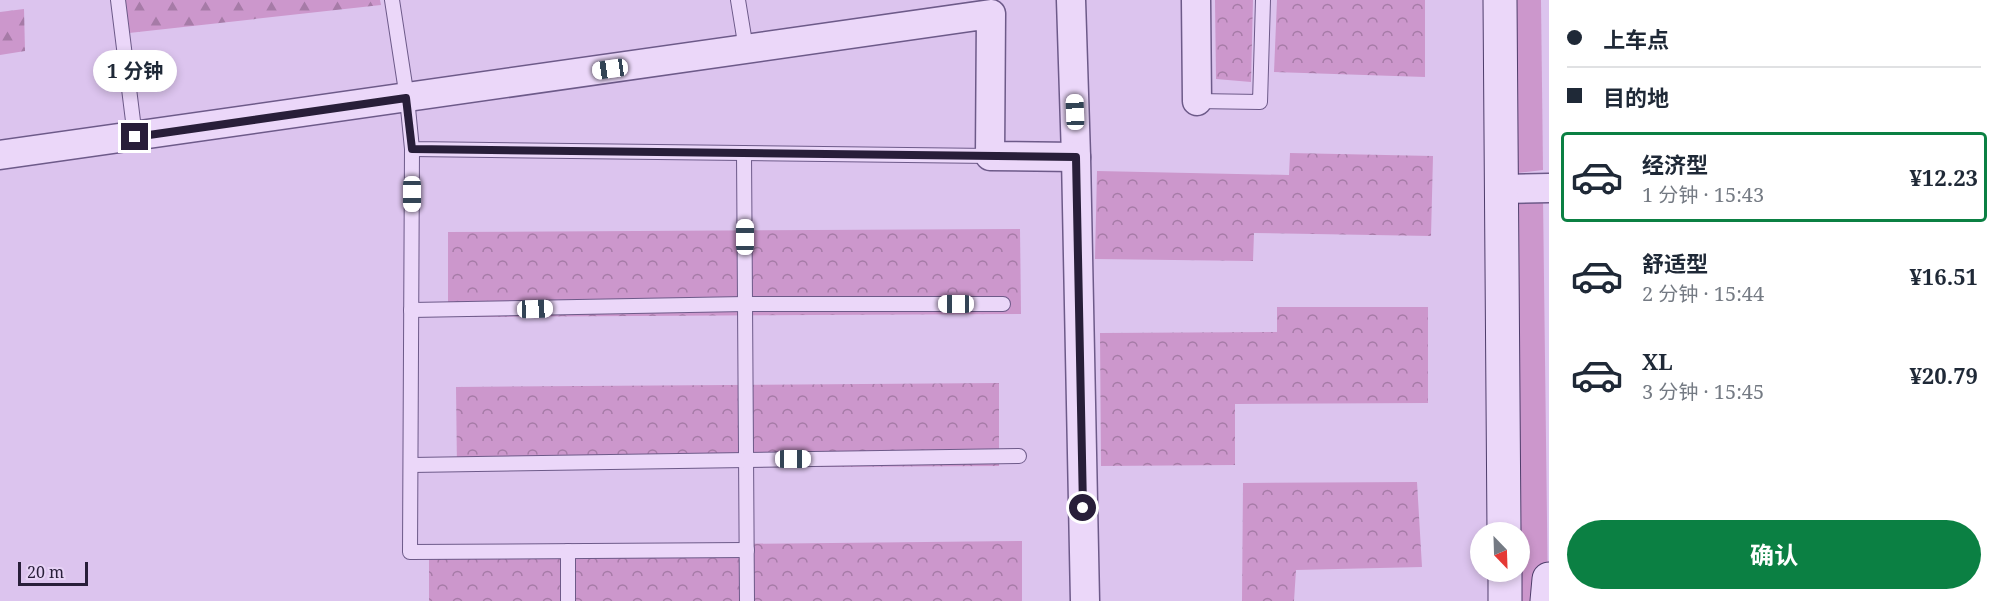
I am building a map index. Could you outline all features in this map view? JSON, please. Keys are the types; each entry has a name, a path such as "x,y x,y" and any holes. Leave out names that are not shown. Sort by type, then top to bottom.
{"street":[{"path":"1071,0 1085,601"},
{"path":"1196,0 1197,101"},
{"path":"1500,0 1504,522"},
{"path":"0,155 991,14 990,156 1076,157"},
{"path":"1502,189 1549,188"},
{"path":"1547,601 1549,579"},
{"path":"1505,582 1505,601"}],"lane":[{"path":"118,0 135,137"},
{"path":"392,0 412,149 410,552 747,550"},
{"path":"738,0 746,49"},
{"path":"1197,101 1260,102 1263,0"},
{"path":"412,149 990,156"},
{"path":"744,153 747,601"},
{"path":"411,310 745,304 1003,304"},
{"path":"411,465 1019,456"},
{"path":"568,551 568,601"}],"green space":[{"path":"125,0 380,0 381,5 129,33"},
{"path":"1215,0 1253,0 1251,82 1216,79"},
{"path":"1277,0 1425,0 1425,77 1274,72"},
{"path":"1513,0 1541,0 1543,170 1517,173"},
{"path":"24,9 25,51 0,55 0,12"},
{"path":"1290,153 1433,156 1431,236 1254,233 1253,261 1095,259 1097,171 1289,175"},
{"path":"1512,198 1543,198 1548,601 1517,601 1518,582 1530,582 1530,522 1520,522"},
{"path":"1020,229 1021,314 448,317 448,232"},
{"path":"1277,307 1428,307 1428,403 1235,404 1235,465 1101,466 1100,333 1277,332"},
{"path":"999,383 999,466 457,469 456,387"},
{"path":"1417,482 1422,567 1296,570 1294,601 1242,601 1243,483"},
{"path":"1022,541 1022,601 429,601 429,547"}],"route":[{"path":"135,137 406,98 412,149 1076,157 1083,508"}]}
